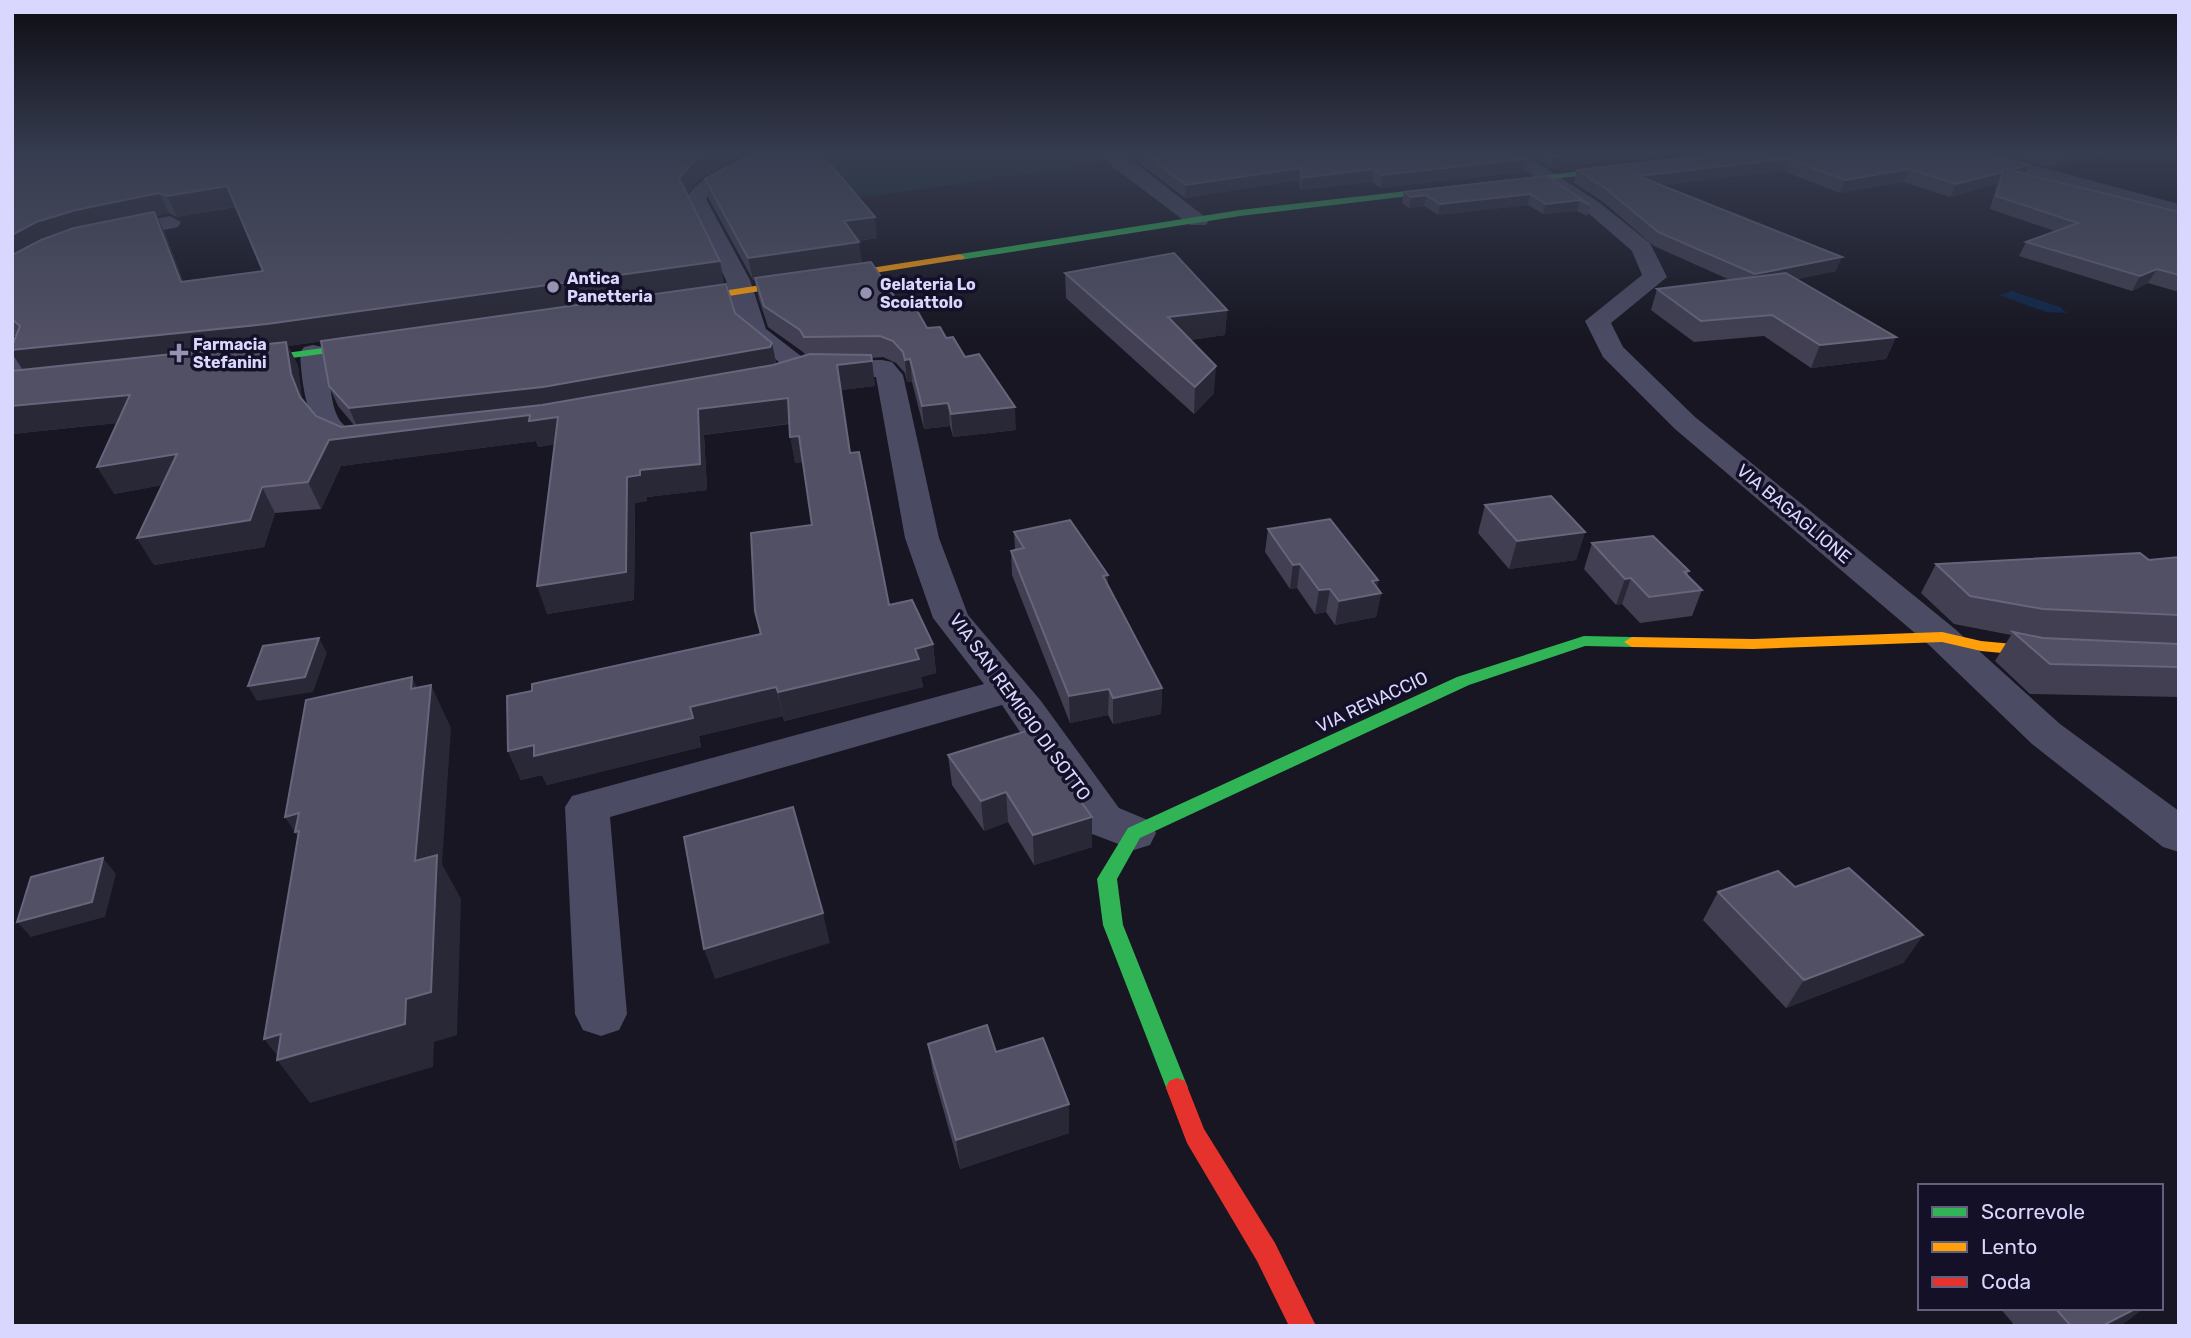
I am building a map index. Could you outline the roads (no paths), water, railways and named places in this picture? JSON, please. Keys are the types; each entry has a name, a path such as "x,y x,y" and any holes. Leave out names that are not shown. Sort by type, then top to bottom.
{"main road":[{"path":"661,303 1251,213"},
{"path":"225,364 389,342"},
{"name":"VIA RENACCIO","path":"1135,833 1463,681 1584,641 1753,645 1942,637 1980,646 2075,654"},
{"path":"1135,833 1107,879 1113,925 1195,1135 1266,1252 1303,1326"}],"street":[{"path":"704,213 734,267 743,292"},
{"path":"1189,213 1198,220"},
{"name":"VIA BAGAGLIONE","path":"1601,213 1642,247 1655,277 1598,321 1612,351 1685,424 1942,637 2046,734 2179,835"},
{"path":"12,275 44,254 79,242 170,222"},
{"name":"VIA SAN REMIGIO DI SOTTO","path":"743,292 754,332 793,360 777,377 844,367 882,368 890,375 922,538 951,618 1010,690 1103,820 1135,833"},
{"path":"12,346 19,352 17,381"},
{"path":"313,353 317,399 327,422 352,441 393,437"},
{"path":"600,1014 587,807 1010,690"}],"water":[{"path":"2012,291 2060,307 2067,313 2046,312 1999,295"}],"place":[{"name":"Antica Panetteria","path":"553,287"},
{"name":"Gelateria Lo Scoiattolo","path":"866,293"},
{"name":"Farmacia Stefanini","path":"179,353"}]}
